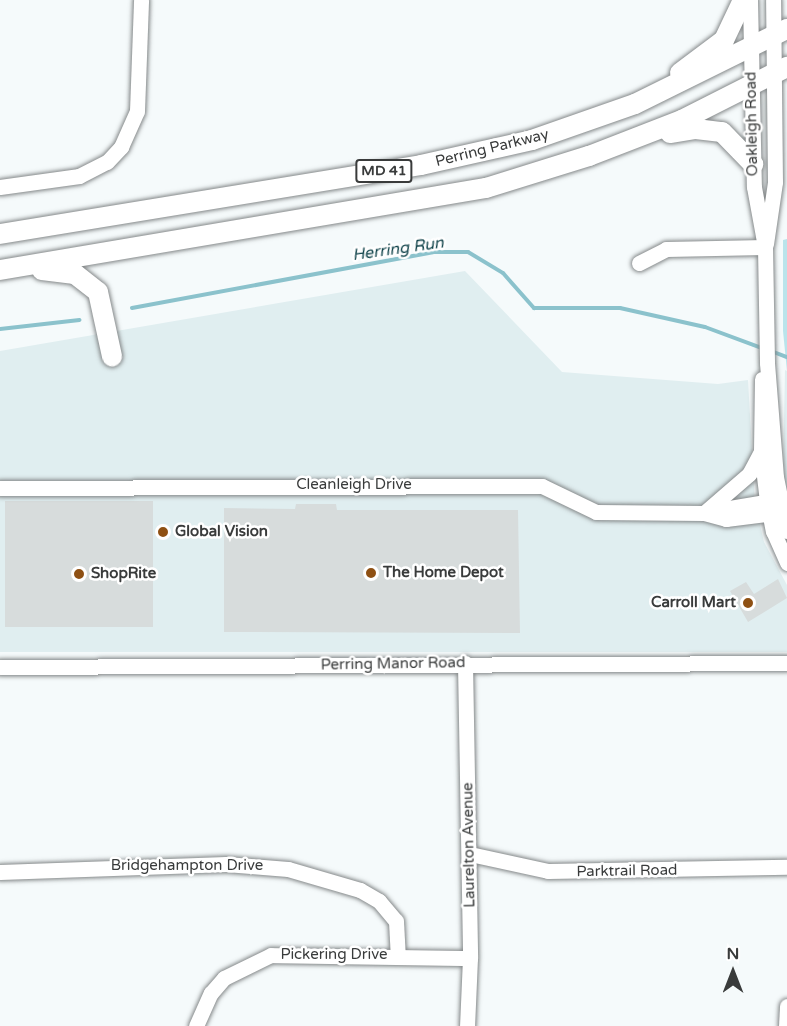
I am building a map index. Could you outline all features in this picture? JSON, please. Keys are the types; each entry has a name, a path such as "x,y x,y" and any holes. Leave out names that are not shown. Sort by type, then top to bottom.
{"main road":[{"path":"635,104 724,40 743,0"},
{"name":"Perring Parkway","path":"0,234 479,153 635,104 750,49 780,32"},
{"name":"MD 41","path":"0,270 426,200 589,156 752,87 781,70"},
{"path":"589,156 672,133 710,129 732,138 753,164"},
{"path":"0,270 56,271 89,281 105,305 112,356"}],"street":[{"path":"0,188 78,176 107,162 121,147 137,111 141,0"},
{"name":"Oakleigh Road","path":"750,0 753,164 756,209 765,247"},
{"name":"Oakleigh Road","path":"773,0 780,32 781,70 776,183 765,247 766,328 775,506 787,531"},
{"path":"639,263 666,249 765,247"},
{"name":"Oakleigh Road","path":"767,362 762,369 761,451 787,563"},
{"path":"704,513 748,474 761,451"},
{"name":"Cleanleigh Drive","path":"0,488 542,486 596,512 704,513 726,519 775,506"},
{"name":"Laurelton Avenue","path":"465,663 470,854 470,958 466,1026"},
{"name":"Perring Manor Road","path":"0,667 787,663"},
{"name":"Parktrail Road","path":"470,854 548,871 787,867"},
{"name":"Bridgehampton Drive","path":"0,872 226,864 288,869 379,901 396,921 398,955"},
{"name":"Pickering Drive","path":"195,1026 210,993 224,978 255,960 298,952 470,958"},
{"path":"786,1026 787,1006"}],"shaded area":[{"path":"787,239 787,371 783,331 783,240"},
{"path":"465,271 562,372 718,384 748,380 755,504 764,542 787,585 787,652 0,652 0,351"},
{"path":"785,370 787,371 787,496 783,482"}],"building":[{"name":"ShopRite","path":"5,501 153,501 153,627 5,627"},
{"name":"The Home Depot","path":"296,504 336,504 337,510 518,510 520,633 224,632 224,508 295,509"},
{"path":"778,579 787,598 748,622 730,591 746,582 754,594"}],"waterway":[{"name":"Herring Run","path":"132,308 433,252 468,252 503,273 534,308 620,308 705,327 764,349"},
{"name":"Herring Run","path":"0,329 79,320"},
{"name":"Herring Run","path":"771,351 787,357"}],"place":[{"name":"Global Vision","path":"163,532"},
{"name":"The Home Depot","path":"371,573"},
{"name":"ShopRite","path":"79,574"},
{"name":"Carroll Mart","path":"748,603"}]}
